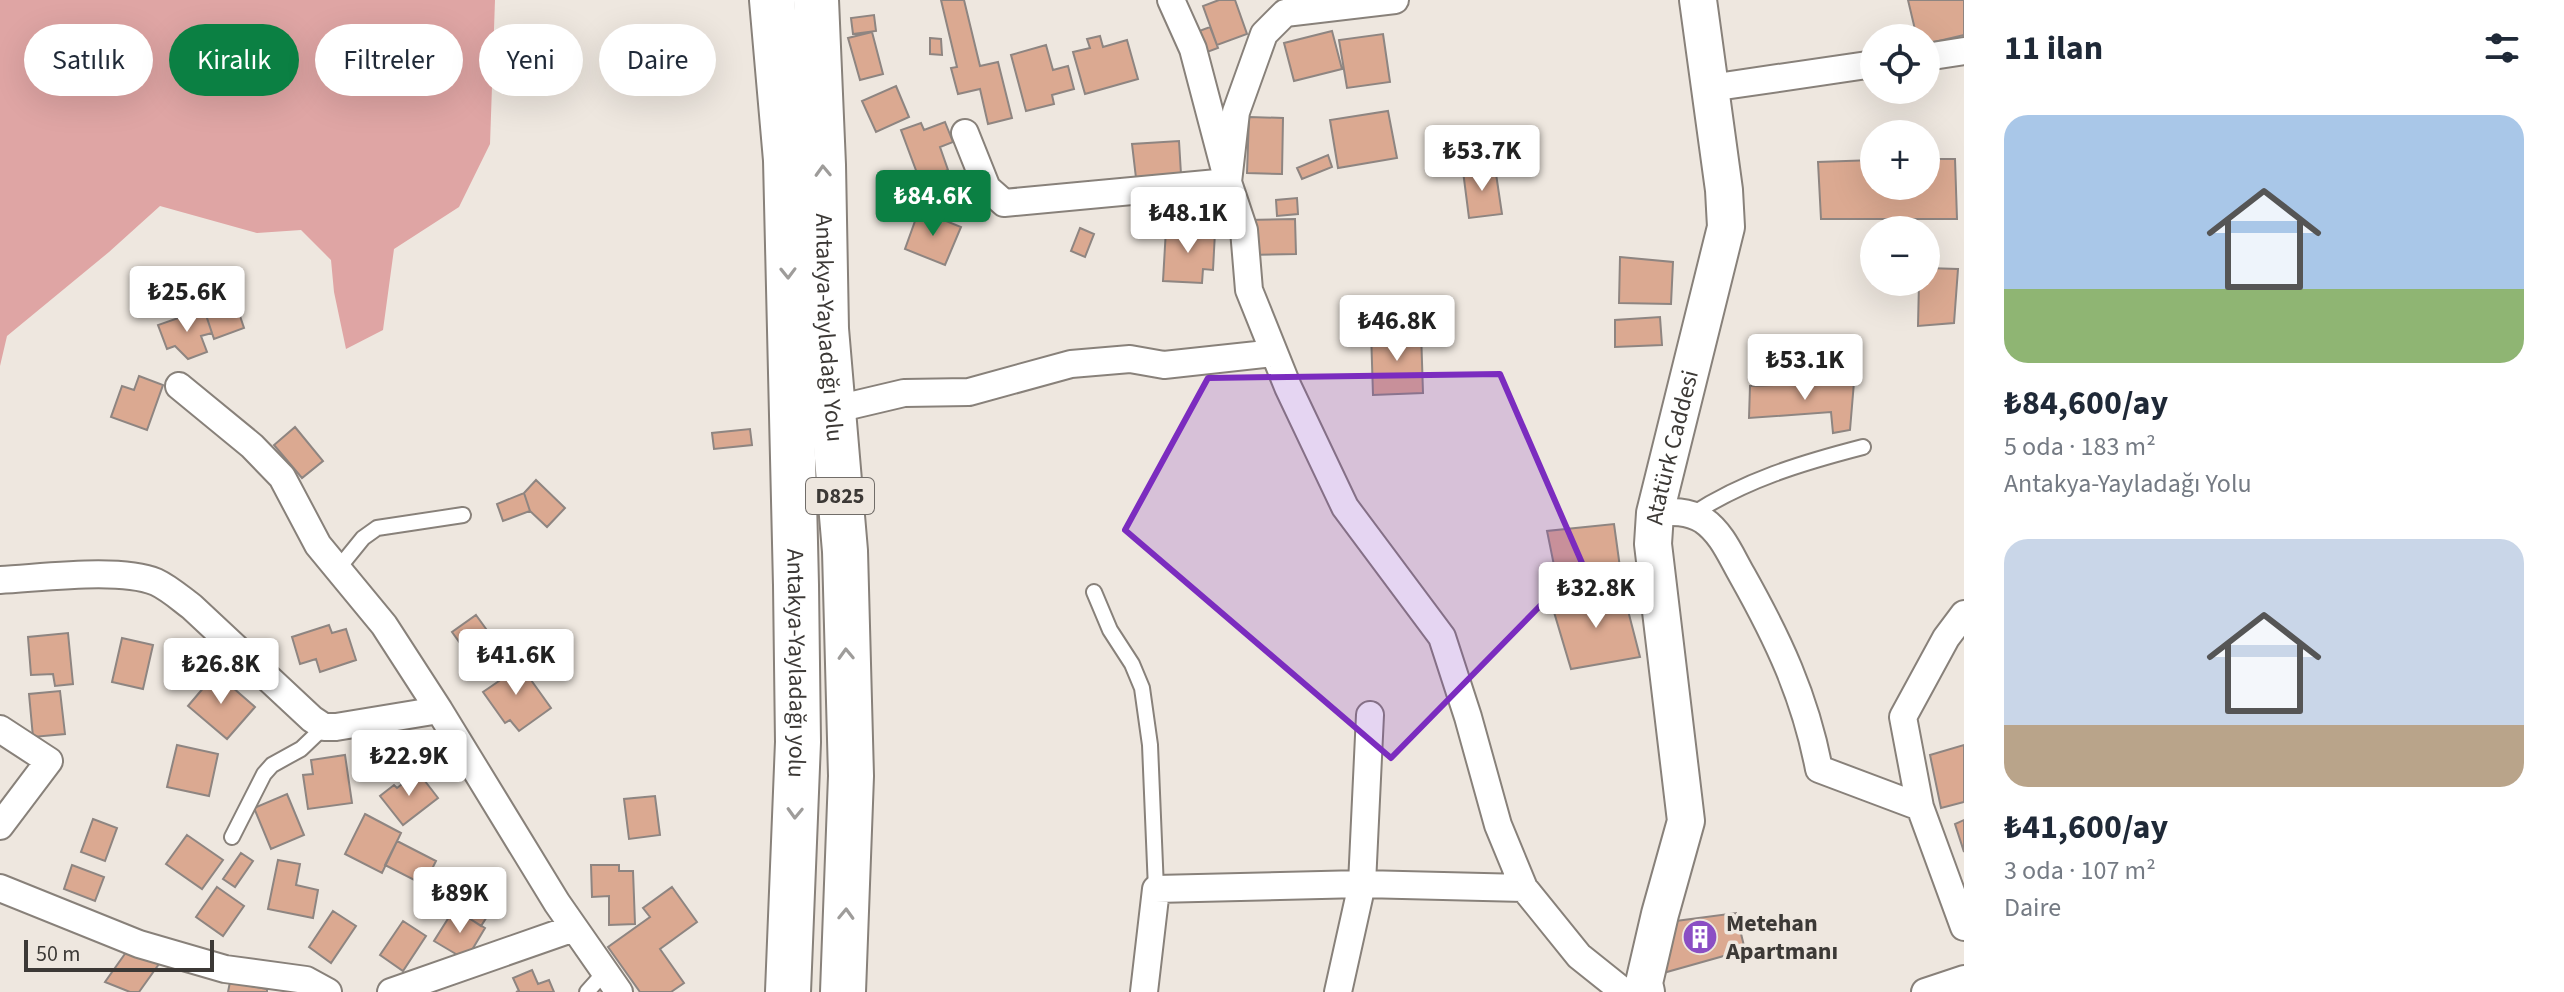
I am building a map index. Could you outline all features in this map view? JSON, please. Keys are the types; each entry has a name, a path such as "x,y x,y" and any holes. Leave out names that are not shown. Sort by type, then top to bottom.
{"highway":[{"name":"Antakya-Yayladağı yolu","path":"772,0 786,160 796,585 798,742 788,992"},
{"name":"Antakya-Yayladağı Yolu","path":"816,0 826,329 845,551 851,776 843,992"}],"main road":[{"name":"Atatürk Caddesi","path":"1646,992 1644,983 1660,914 1686,821 1653,544 1655,513 1726,227 1698,0"}],"street":[{"path":"1171,0 1193,49 1244,230 1249,290 1274,353 1345,507 1442,637 1498,825 1524,888 1579,956 1624,992"},
{"path":"1228,182 1236,112 1264,34 1285,13 1395,0"},
{"path":"1940,55 1964,51"},
{"path":"1710,88 1860,66"},
{"path":"965,133 987,188 1004,203 1228,182"},
{"path":"832,410 904,393 969,392 1071,364 1130,359 1164,365 1274,353"},
{"path":"179,386 252,446 282,477 312,535 384,625 439,710 574,928 603,986"},
{"path":"1655,513 1691,515 1720,537 1776,635 1804,708 1819,769 1920,807"},
{"path":"0,580 106,575 154,581 192,607 324,727 439,710"},
{"path":"1964,614 1946,638 1903,717 1920,807 1964,927"},
{"path":"1338,992 1362,884 1370,715"},
{"path":"0,729 49,761 0,826"},
{"path":"1144,992 1156,889 1362,884 1524,888"},
{"path":"0,888 97,930 152,948 225,969 306,980 328,992"},
{"path":"391,992 574,928"},
{"path":"1925,992 1964,979"}],"lane":[{"path":"1691,515 1765,475 1863,447"},
{"path":"337,570 363,538 377,528 463,515"},
{"path":"1094,592 1142,688 1150,745 1156,889"},
{"path":"232,837 264,774 272,765 301,749 324,727"}],"highlighted area":[{"path":"1500,374 1582,563 1391,758 1125,530 1208,378"}],"shaded area":[{"path":"0,0 495,0 494,24 479,24 479,96 492,96 490,144 459,207 394,249 383,330 346,349 331,260 301,230 257,233 160,206 7,336 0,366"}],"building":[{"path":"941,0 964,0 980,66 998,62 1012,118 988,124 980,89 958,94 951,68 957,67"},
{"path":"1219,0 1235,0 1247,34 1217,45 1203,6"},
{"path":"1908,0 1964,0 1964,35 1940,41 1940,24 1914,24"},
{"path":"874,15 876,31 853,34 851,18"},
{"path":"1210,27 1218,48 1199,55 1191,34"},
{"path":"1332,31 1342,69 1294,81 1284,43"},
{"path":"872,32 883,74 860,80 848,38"},
{"path":"1383,34 1390,82 1347,88 1339,40"},
{"path":"1100,36 1103,47 1127,40 1138,79 1085,94 1073,52 1090,48 1087,39"},
{"path":"930,38 941,39 942,55 930,54"},
{"path":"1046,45 1053,70 1068,66 1074,89 1052,95 1054,104 1026,111 1011,55"},
{"path":"896,86 909,117 876,132 862,101"},
{"path":"1388,111 1397,158 1338,168 1330,120"},
{"path":"1249,117 1283,118 1282,174 1247,173"},
{"path":"945,122 953,142 940,147 948,170 920,181 901,130 921,123 924,130"},
{"path":"1179,141 1181,174 1136,178 1132,144"},
{"path":"1328,155 1332,167 1302,179 1297,168"},
{"path":"1940,159 1955,159 1957,219 1940,219 1940,216 1860,216 1860,219 1821,219 1818,162 1860,160 1860,200 1940,200"},
{"path":"1495,167 1502,214 1469,218 1463,171"},
{"path":"1297,198 1298,214 1277,216 1276,200"},
{"path":"919,210 961,227 945,265 905,249"},
{"path":"1295,219 1296,254 1247,255 1247,220"},
{"path":"1080,228 1094,234 1085,257 1071,251"},
{"path":"1166,229 1215,232 1213,270 1203,269 1202,283 1163,281"},
{"path":"1620,257 1673,262 1671,304 1619,303"},
{"path":"1940,268 1958,269 1954,323 1918,326 1919,296 1940,296"},
{"path":"234,298 244,328 214,339 204,309"},
{"path":"204,309 212,333 201,336 207,352 188,359 175,346 167,349 158,325"},
{"path":"1660,317 1662,345 1615,347 1615,320"},
{"path":"1371,331 1421,331 1423,393 1373,395"},
{"path":"139,376 163,385 147,430 111,417 122,386 134,390"},
{"path":"1854,382 1850,430 1833,433 1831,412 1749,418 1750,386"},
{"path":"295,427 323,461 302,478 274,445"},
{"path":"750,429 752,445 714,449 712,433"},
{"path":"536,480 565,508 547,527 530,511 524,493"},
{"path":"524,493 530,511 503,521 497,504"},
{"path":"1614,524 1622,582 1559,590 1547,531"},
{"path":"1623,591 1640,657 1571,669 1551,602"},
{"path":"476,615 502,651 478,668 452,632"},
{"path":"329,625 332,633 346,629 356,660 320,672 316,659 300,664 292,637"},
{"path":"68,633 73,684 55,686 53,674 31,675 28,637"},
{"path":"122,638 153,645 143,689 112,682"},
{"path":"516,659 551,708 519,731 510,720 505,723 483,692 499,681 495,674"},
{"path":"216,673 255,707 227,739 188,706"},
{"path":"60,691 65,734 33,737 29,694"},
{"path":"177,745 218,754 209,796 167,787"},
{"path":"1964,745 1964,802 1941,808 1930,755"},
{"path":"345,755 352,803 308,809 303,775 313,774 311,760"},
{"path":"418,772 438,798 403,825 380,796"},
{"path":"287,794 304,835 271,849 254,808"},
{"path":"655,796 660,835 629,839 624,799"},
{"path":"365,814 401,833 382,873 345,854"},
{"path":"93,819 117,828 105,861 81,852"},
{"path":"1964,820 1964,852 1955,824"},
{"path":"187,835 223,860 202,889 166,864"},
{"path":"397,841 436,861 424,885 385,865"},
{"path":"241,853 253,861 235,887 223,879"},
{"path":"278,860 300,864 296,885 318,890 313,918 268,909"},
{"path":"72,865 104,877 95,901 64,889"},
{"path":"591,865 619,865 619,871 633,871 635,924 609,925 609,896 592,897"},
{"path":"472,886 497,901 481,926 457,910"},
{"path":"217,887 244,906 223,936 196,917"},
{"path":"672,887 697,922 660,949 684,983 671,992 640,992 608,947 650,917 643,908"},
{"path":"454,909 485,928 466,960 434,941"},
{"path":"333,911 356,926 331,963 309,947"},
{"name":"Metehan Apartmanı","path":"1736,913 1745,950 1649,977 1661,923"},
{"path":"403,921 426,936 403,971 380,955"},
{"path":"127,951 159,964 139,992 130,992 105,982"},
{"path":"532,970 538,984 549,980 554,992 516,992 519,991 513,978"},
{"path":"230,982 267,989 267,992 228,992"}],"place":[{"name":"Metehan Apartmanı","path":"1700,937"}]}
